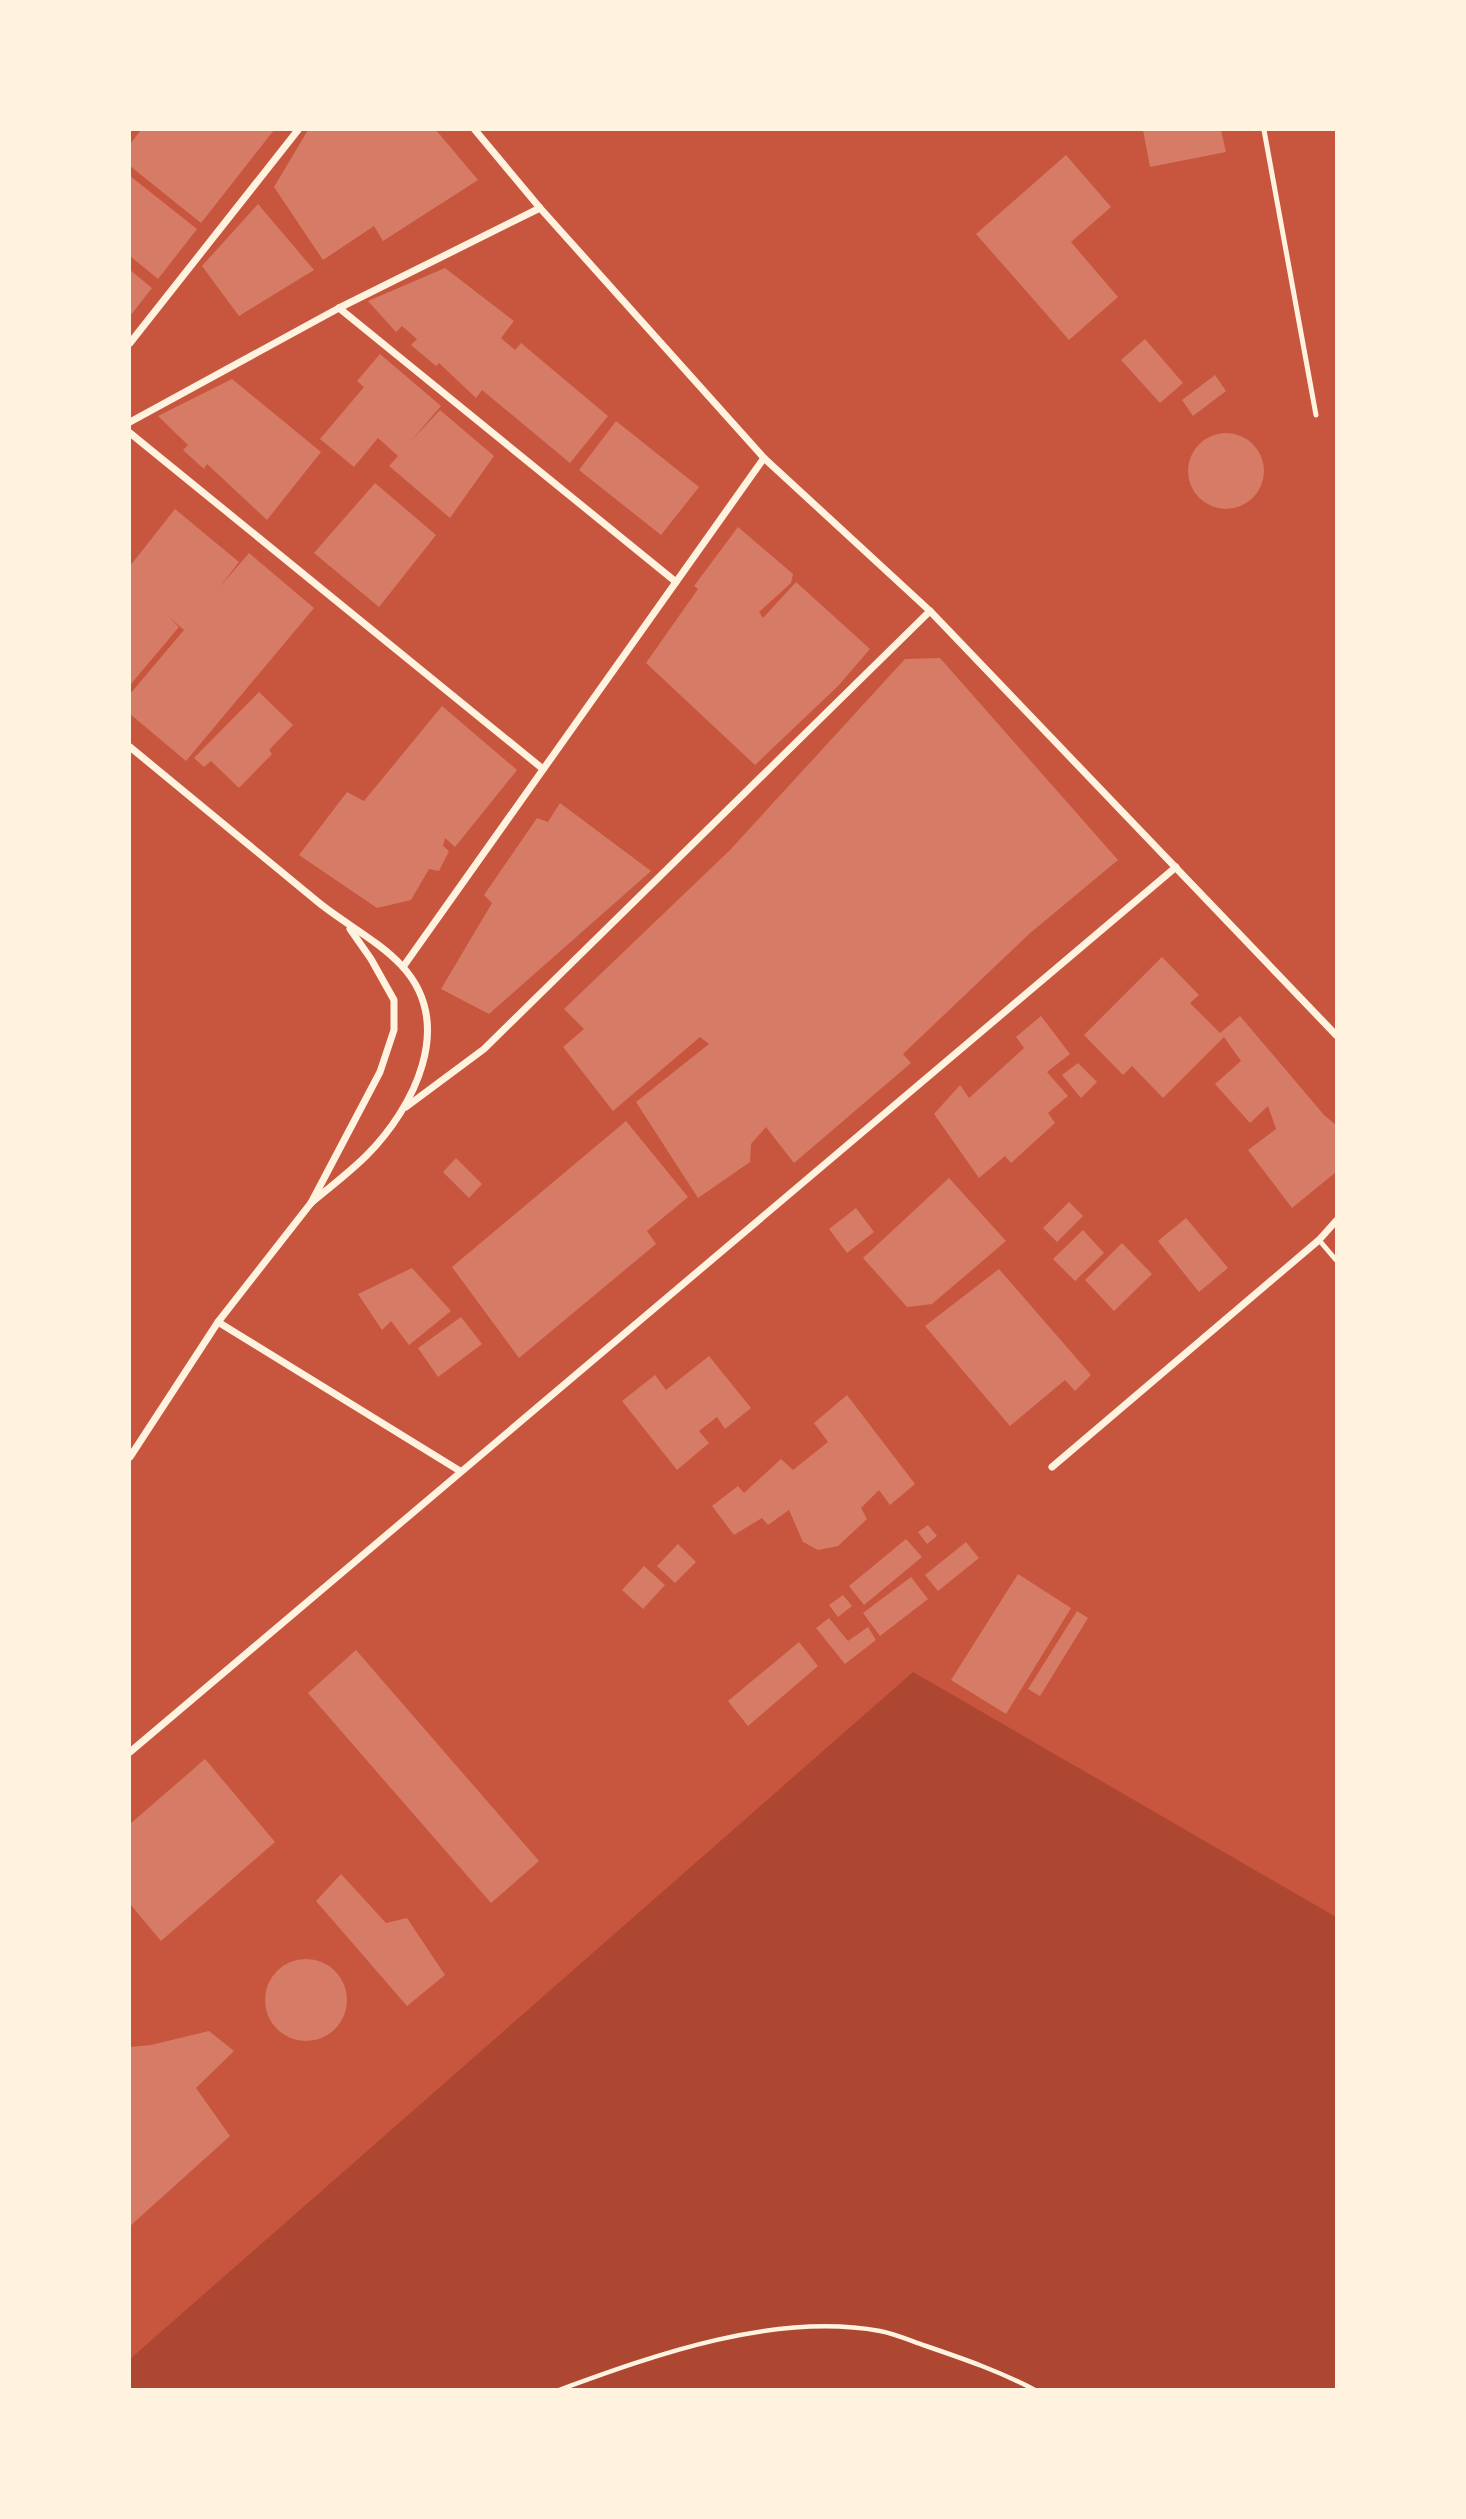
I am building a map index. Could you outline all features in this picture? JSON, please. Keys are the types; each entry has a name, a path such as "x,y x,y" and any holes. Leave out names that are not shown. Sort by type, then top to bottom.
{"street":[{"path":"130,343 298,130"},
{"path":"475,130 540,208 764,458 930,611 1336,1035"},
{"path":"130,422 340,308 540,208"},
{"path":"340,308 676,582"},
{"path":"130,433 543,769"},
{"path":"403,967 764,458"},
{"path":"311,1203 368,1154 406,1107 484,1049 930,611"},
{"path":"130,747 348,926 403,967 420,995 428,1031 420,1076 406,1107"},
{"path":"130,1752 1176,867"},
{"path":"130,1457 218,1322 311,1203 380,1072 394,1030 396,1015 391,993 348,926"},
{"path":"1052,1466 1319,1240 1336,1221"},
{"path":"218,1322 460,1471"}],"lane":[{"path":"1264,130 1316,415"},
{"path":"1319,1240 1336,1260"}],"path":[{"path":"559,2389 641,2360 776,2328 842,2327 883,2332 995,2369 1035,2389"}],"shaded area":[{"path":"913,1672 1336,1917 1336,2389 130,2390 130,2359"}],"building":[{"path":"141,130 274,130 201,223 130,166 130,144"},
{"path":"308,130 436,130 478,180 383,241 374,226 323,260 274,187"},
{"path":"1143,130 1221,130 1226,152 1150,167"},
{"path":"1066,155 1111,207 1071,242 1118,297 1069,340 976,234"},
{"path":"130,176 197,229 158,279 130,256"},
{"path":"258,204 314,270 239,316 202,266"},
{"path":"445,268 514,321 501,338 515,350 521,343 608,416 570,463 482,390 476,398 439,363 436,366 411,345 417,339 402,326 396,332 368,301"},
{"path":"130,270 152,288 130,316"},
{"path":"1145,339 1183,383 1160,403 1121,360"},
{"path":"380,354 441,406 409,443 440,410 494,456 450,518 389,466 398,456 378,438 354,467 320,439 364,387 357,381"},
{"path":"1215,375 1226,391 1193,416 1182,400"},
{"path":"232,379 321,452 267,520 207,464 204,469 183,450 188,445 158,416"},
{"path":"616,421 699,487 661,535 579,470"},
{"path":"1226,433 1240,436 1253,444 1261,457 1264,471 1261,485 1253,498 1240,506 1226,509 1212,506 1199,498 1191,485 1188,471 1191,457 1199,444 1212,436"},
{"path":"375,483 436,535 379,607 314,553"},
{"path":"175,509 239,562 219,588 249,553 314,608 186,761 130,714 130,694 184,630 168,616 179,627 130,685 130,566"},
{"path":"738,527 793,574 791,583 759,612 763,618 796,582 870,649 838,686 755,765 646,663 698,589 694,586"},
{"path":"940,658 1118,860 1029,934 903,1054 911,1063 794,1163 766,1127 751,1144 750,1162 698,1198 636,1102 709,1044 700,1037 613,1111 563,1047 584,1029 564,1009 730,850 905,659"},
{"path":"259,692 293,725 269,750 272,754 239,788 211,761 204,767 194,758"},
{"path":"442,706 517,770 455,847 445,838 443,846 449,851 439,871 429,869 411,900 377,908 299,855 347,792 364,801"},
{"path":"560,803 651,871 489,1014 441,989 492,903 484,895 537,818 548,822"},
{"path":"1162,957 1199,995 1190,1003 1220,1033 1240,1016 1324,1115 1336,1125 1336,1172 1292,1208 1248,1150 1276,1129 1268,1106 1250,1123 1215,1084 1241,1061 1224,1037 1163,1098 1132,1066 1123,1075 1084,1035"},
{"path":"1041,1016 1070,1054 1047,1072 1068,1096 1048,1113 1055,1123 1011,1163 1005,1156 979,1178 934,1114 960,1085 969,1098 1024,1048 1016,1037"},
{"path":"1078,1063 1097,1082 1081,1098 1062,1075"},
{"path":"626,1121 688,1197 647,1231 656,1244 519,1358 452,1267"},
{"path":"456,1158 482,1184 469,1198 443,1172"},
{"path":"949,1178 1006,1241 932,1304 907,1307 863,1258"},
{"path":"1069,1202 1083,1216 1057,1242 1043,1228"},
{"path":"856,1208 874,1232 847,1253 829,1229"},
{"path":"1186,1218 1228,1268 1199,1292 1158,1241"},
{"path":"1083,1230 1104,1253 1075,1281 1053,1259"},
{"path":"1122,1243 1152,1274 1114,1311 1085,1280"},
{"path":"412,1268 451,1311 409,1345 391,1321 382,1330 358,1294"},
{"path":"999,1269 1091,1375 1075,1391 1065,1380 1010,1426 925,1326"},
{"path":"461,1317 482,1344 438,1377 418,1348"},
{"path":"709,1356 751,1408 725,1429 717,1417 699,1431 709,1443 677,1470 622,1401 655,1375 666,1390"},
{"path":"847,1395 915,1484 890,1505 879,1490 861,1508 867,1519 838,1546 818,1550 803,1542 789,1510 768,1525 762,1518 734,1535 712,1506 738,1486 744,1493 781,1459 793,1470 828,1442 814,1423"},
{"path":"928,1525 937,1536 927,1544 918,1532"},
{"path":"906,1539 922,1557 864,1605 849,1586"},
{"path":"966,1542 979,1558 938,1591 925,1575"},
{"path":"678,1544 696,1562 675,1583 657,1566"},
{"path":"644,1566 665,1585 643,1609 622,1590"},
{"path":"1018,1574 1071,1608 1006,1714 951,1680"},
{"path":"911,1577 928,1599 880,1636 863,1613"},
{"path":"843,1595 852,1606 838,1617 829,1605"},
{"path":"1077,1611 1088,1618 1040,1696 1028,1689"},
{"path":"829,1618 848,1641 868,1627 876,1640 845,1664 816,1628"},
{"path":"799,1642 818,1666 748,1726 728,1701"},
{"path":"356,1650 539,1861 491,1903 308,1693"},
{"path":"205,1759 275,1842 161,1941 130,1904 130,1824"},
{"path":"341,1874 386,1923 407,1918 445,1975 407,2006 316,1901"},
{"path":"306,1959 322,1963 335,1971 343,1984 347,2000 343,2016 335,2029 322,2037 306,2041 290,2037 277,2029 269,2016 265,2000 269,1984 277,1971 290,1963"},
{"path":"209,2031 234,2051 196,2088 230,2136 130,2226 130,2047 151,2045"}]}
